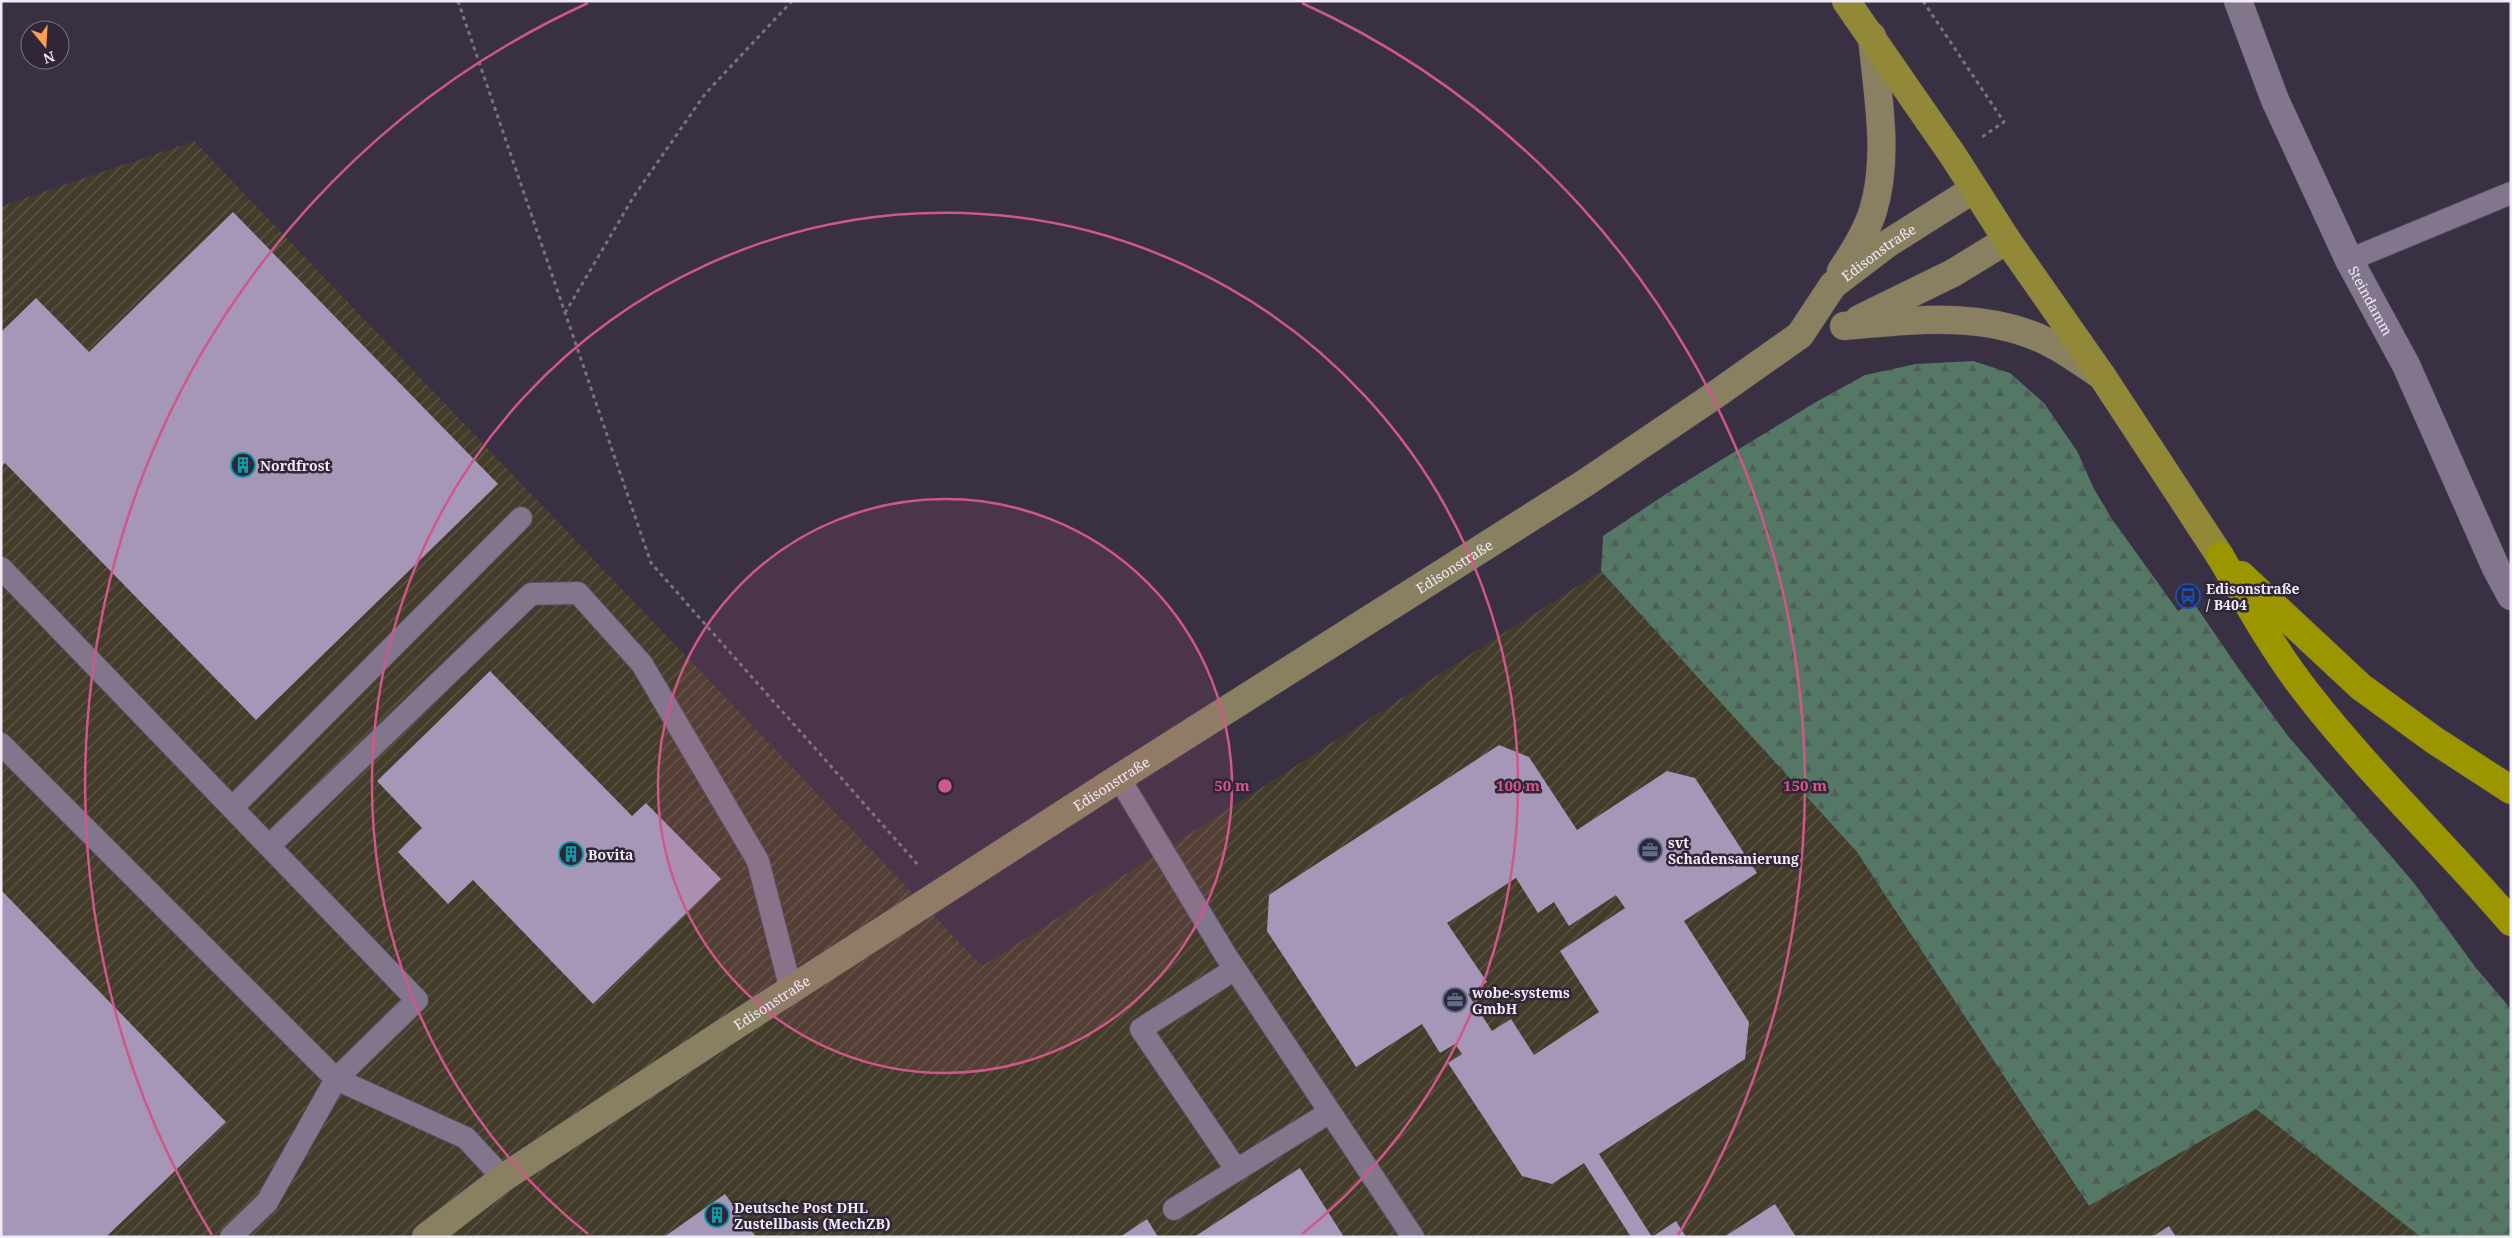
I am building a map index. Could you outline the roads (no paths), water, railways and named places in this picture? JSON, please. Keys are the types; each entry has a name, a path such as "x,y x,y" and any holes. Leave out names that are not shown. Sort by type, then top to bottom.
{"highway":[{"path":"2220,556 2361,687 2434,740 2511,790"},
{"path":"2220,556 2268,636 2306,692 2378,777 2511,922"}],"main road":[{"path":"1846,1 1872,36 2007,240 2102,376 2220,556"}],"street":[{"name":"Steindamm","path":"2238,1 2275,100 2349,260 2406,365 2496,568 2511,596"},
{"path":"1833,285 1862,238 1873,210 1879,182 1882,144 1872,36"},
{"name":"Edisonstraße","path":"426,1237 503,1178 791,990 1119,778 1585,483 1800,335 1833,285 1887,244 1974,189"},
{"name":"Edisonstraße","path":"1800,335 1844,326 1953,272 2007,240"},
{"path":"1844,326 1919,319 1993,323 2050,343 2102,376"}],"lane":[{"path":"2349,260 2511,194"},
{"path":"232,808 520,518"},
{"path":"1,568 417,1000 336,1079 267,1202 232,1237"},
{"path":"269,846 531,594 578,593 642,664 758,861 791,990"},
{"path":"1,744 336,1079 466,1138 503,1178"},
{"path":"1119,778 1235,969 1413,1237"},
{"path":"1235,969 1141,1029 1236,1169"},
{"path":"1174,1209 1330,1112"}],"place":[{"name":"Nordfrost","path":"243,465"},
{"name":"Edisonstraße / B404","path":"2188,596"},
{"name":"svt Schadensanierung","path":"1650,850"},
{"name":"Bovita","path":"571,854"},
{"name":"wobe-systems GmbH","path":"1455,1000"},
{"name":"Deutsche Post DHL Zustellbasis (MechZB)","path":"717,1215"}]}
